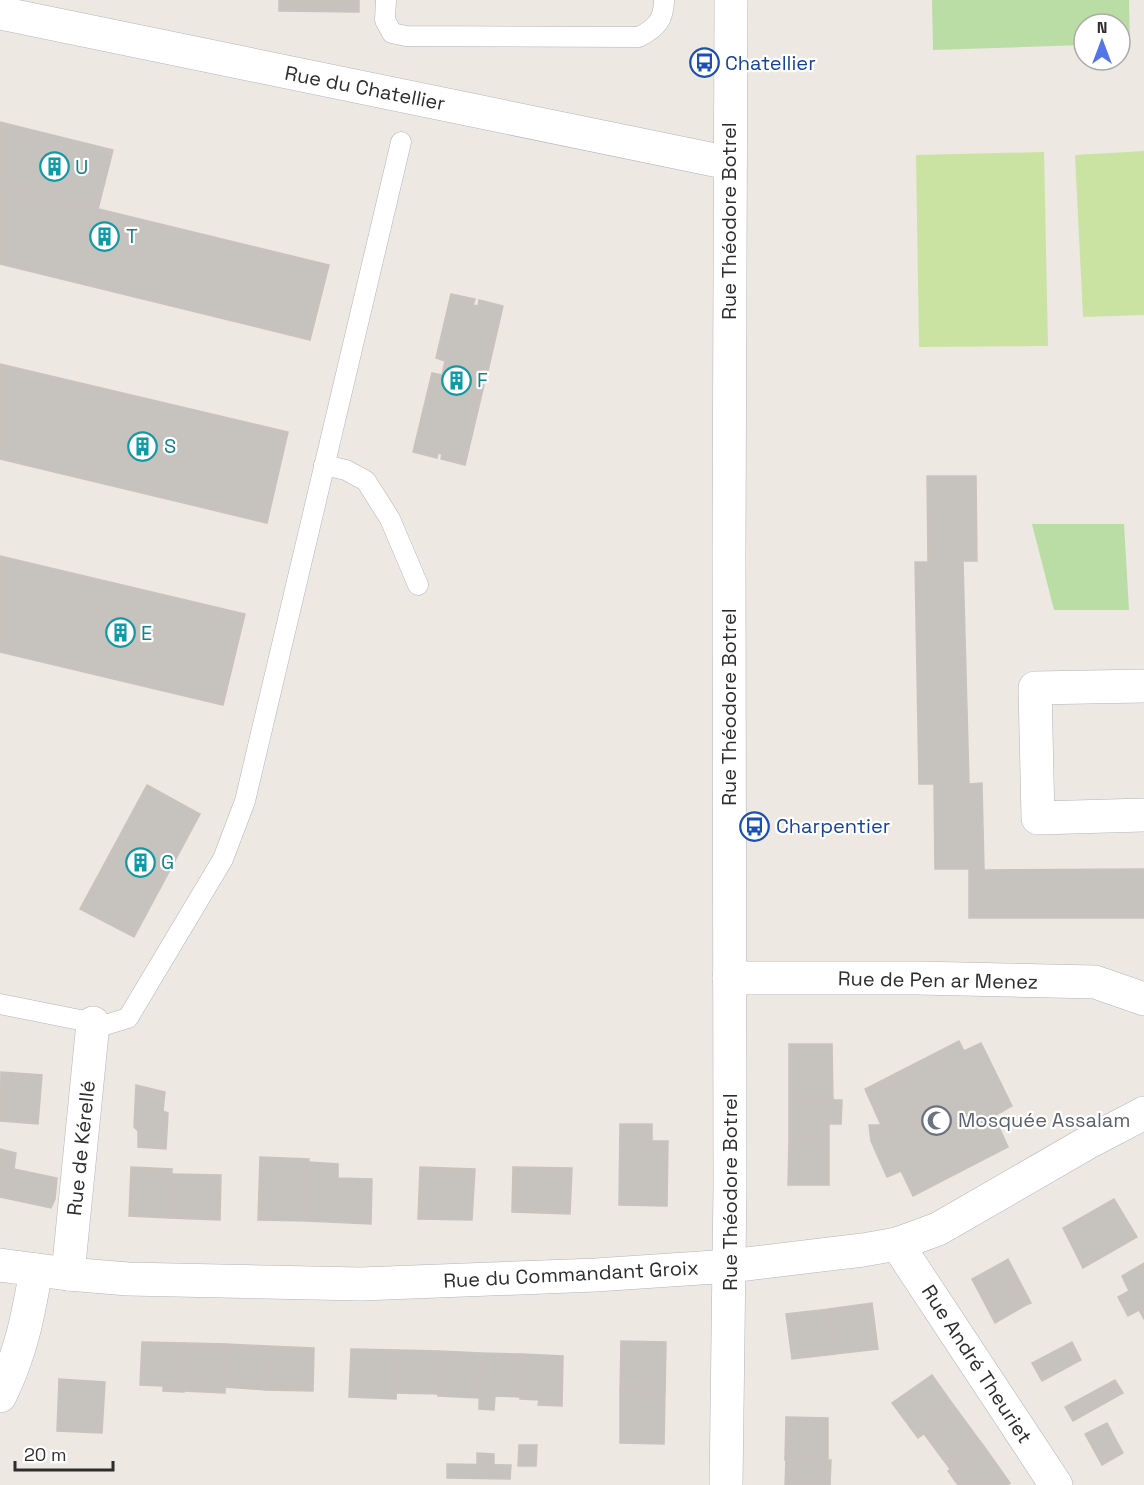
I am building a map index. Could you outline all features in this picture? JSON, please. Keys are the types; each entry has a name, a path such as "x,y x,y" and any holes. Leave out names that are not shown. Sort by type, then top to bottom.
{"street":[{"name":"Rue Théodore Botrel","path":"726,1485 730,1266 729,163 731,0"},
{"name":"Rue du Chatellier","path":"0,13 729,163"},
{"path":"1144,686 1035,688 1038,818 1144,815"},
{"name":"Rue de Pen ar Menez","path":"729,978 918,978 1095,982 1144,999"},
{"name":"Rue de Kérellé","path":"0,1396 15,1365 30,1310 52,1272 93,1023"},
{"name":"Rue du Commandant Groix","path":"0,1265 128,1279 361,1284 596,1275 730,1266 897,1244 938,1229 1087,1143 1142,1120"},
{"name":"Rue André Theuriet","path":"897,1244 1056,1485"}],"lane":[{"path":"386,0 386,20 392,33 406,36 639,38 655,29 664,10 664,0"},
{"path":"0,1004 105,1025 128,1018 223,859 245,801 401,142"},
{"path":"324,465 346,470 366,481 390,519 418,585"}],"green space":[{"path":"932,0 1129,0 1129,12 1072,12 1072,45 933,50"},
{"path":"1144,151 1144,315 1083,317 1075,155"},
{"path":"1044,152 1048,346 919,347 916,155"},
{"path":"1032,524 1124,524 1129,610 1054,610"}],"building":[{"path":"279,0 359,0 359,12 279,11"},
{"name":"U","path":"0,122 113,150 98,209 0,185"},
{"name":"T","path":"0,185 329,265 310,340 0,264"},
{"name":"F","path":"451,294 475,299 473,305 478,306 479,300 503,306 488,371 484,370 481,384 484,385 465,465 441,459 442,454 438,453 437,458 413,452 432,373 442,375 445,361 436,358"},
{"name":"S","path":"0,364 288,432 267,523 0,459"},
{"path":"927,476 976,476 977,561 963,561 969,784 982,783 984,870 1144,869 1144,918 969,918 969,869 935,869 934,784 919,784 915,562 928,562"},
{"name":"E","path":"0,556 245,614 223,705 0,652"},
{"name":"G","path":"147,785 200,814 134,937 80,909"},
{"name":"Mosquée Assalam","path":"959,1041 964,1051 981,1043 1012,1106 994,1116 1008,1147 913,1196 901,1171 887,1177 871,1141 869,1125 881,1125 865,1089"},
{"path":"789,1044 832,1044 833,1100 789,1100"},
{"path":"1,1072 42,1075 38,1124 0,1121"},
{"path":"136,1085 165,1092 163,1111 168,1113 166,1149 138,1147 138,1131 134,1127"},
{"path":"789,1100 842,1100 841,1124 829,1124 829,1141 789,1141"},
{"path":"620,1124 652,1124 652,1141 668,1141 667,1206 619,1205"},
{"path":"789,1141 829,1141 829,1185 788,1185"},
{"path":"0,1149 16,1153 14,1169 0,1166"},
{"path":"260,1157 309,1159 307,1221 258,1220"},
{"path":"309,1162 338,1164 338,1178 372,1179 371,1224 307,1221"},
{"path":"0,1166 57,1178 55,1199 51,1208 0,1197"},
{"path":"131,1167 172,1169 170,1218 129,1216"},
{"path":"420,1167 475,1169 472,1220 418,1219"},
{"path":"513,1167 572,1168 570,1214 512,1212"},
{"path":"172,1174 221,1175 220,1220 170,1218"},
{"path":"1114,1199 1137,1237 1083,1268 1063,1228"},
{"path":"1008,1259 1031,1303 1028,1304 1005,1261"},
{"path":"1005,1261 1028,1304 995,1323 972,1279"},
{"path":"1144,1263 1144,1319 1139,1310 1128,1316 1118,1297 1129,1291 1122,1276"},
{"path":"872,1303 878,1349 835,1354 829,1309"},
{"path":"829,1309 835,1354 792,1359 786,1314"},
{"path":"621,1341 666,1342 665,1392 620,1391"},
{"path":"142,1342 185,1343 184,1392 163,1391 163,1386 140,1385"},
{"path":"1072,1342 1081,1360 1042,1381 1032,1363"},
{"path":"185,1343 226,1344 225,1393 184,1391"},
{"path":"226,1344 267,1346 266,1390 225,1387"},
{"path":"267,1346 314,1348 313,1391 266,1390"},
{"path":"351,1349 398,1350 396,1399 349,1397"},
{"path":"398,1350 439,1351 438,1394 396,1393"},
{"path":"439,1351 480,1353 479,1398 438,1396"},
{"path":"480,1353 522,1354 520,1397 495,1396 494,1410 479,1409"},
{"path":"522,1354 563,1356 562,1406 538,1405 539,1400 520,1399"},
{"path":"932,1375 957,1410 918,1438 892,1403"},
{"path":"59,1379 105,1382 102,1433 57,1431"},
{"path":"1115,1380 1123,1393 1073,1421 1065,1407"},
{"path":"620,1391 665,1392 664,1444 620,1443"},
{"path":"957,1410 983,1445 950,1469 924,1434"},
{"path":"786,1417 828,1418 828,1460 785,1460"},
{"path":"1107,1423 1123,1453 1102,1465 1085,1434"},
{"path":"519,1445 537,1445 536,1466 518,1466"},
{"path":"983,1445 1010,1483 1007,1485 958,1485 948,1471"},
{"path":"477,1453 494,1454 494,1465 477,1465"},
{"path":"786,1460 831,1460 830,1485 785,1485"},
{"path":"447,1464 511,1465 510,1479 447,1478"}],"place":[{"name":"Chatellier","path":"704,63"},
{"name":"U","path":"54,167"},
{"name":"T","path":"105,236"},
{"name":"F","path":"456,380"},
{"name":"S","path":"143,446"},
{"name":"E","path":"120,633"},
{"name":"Charpentier","path":"755,826"},
{"name":"G","path":"140,862"},
{"name":"Mosquée Assalam","path":"937,1120"}]}
